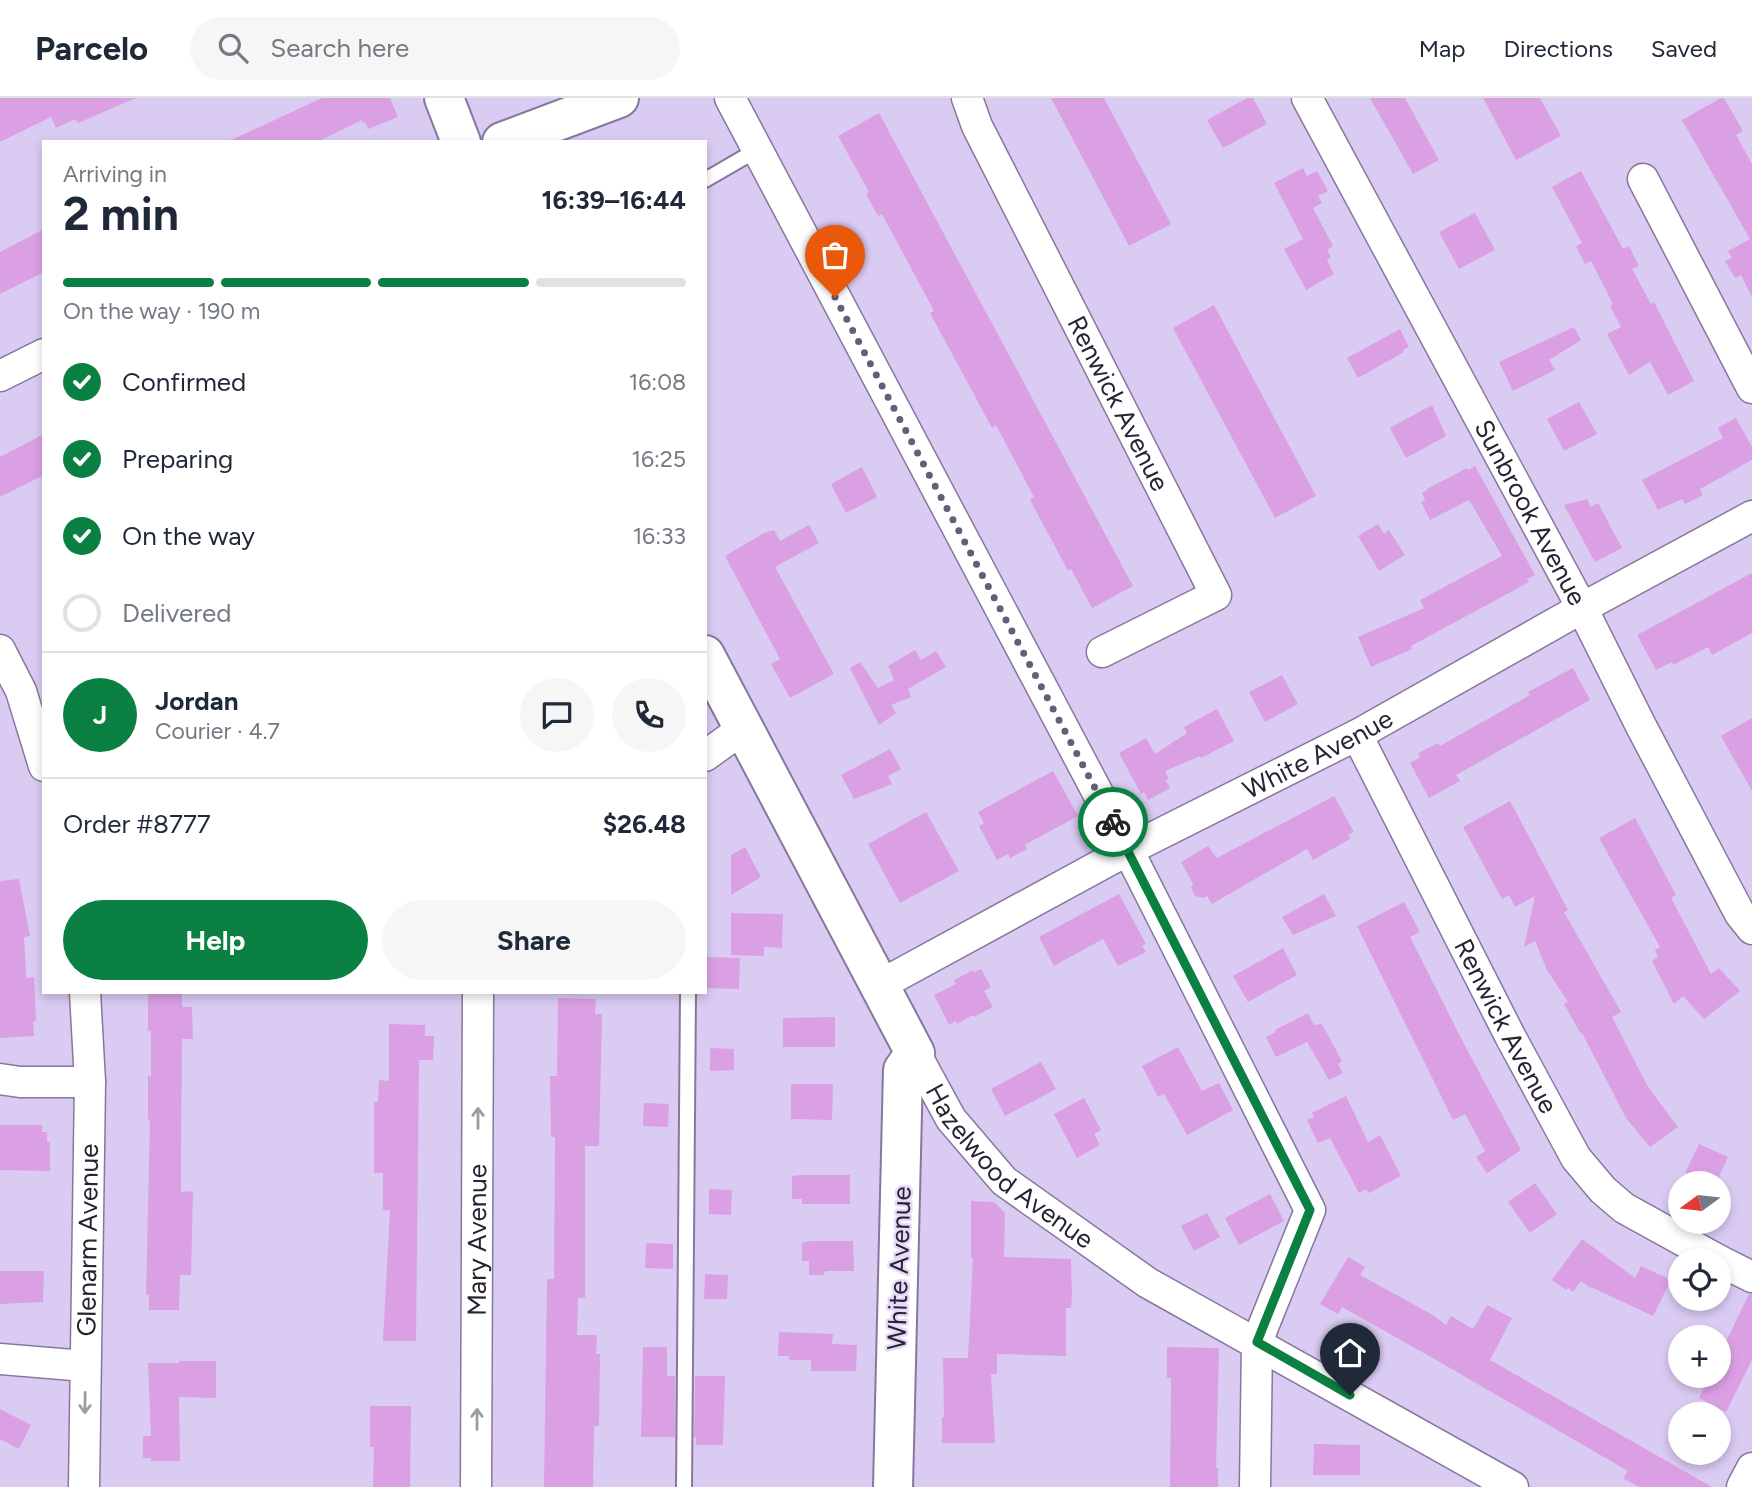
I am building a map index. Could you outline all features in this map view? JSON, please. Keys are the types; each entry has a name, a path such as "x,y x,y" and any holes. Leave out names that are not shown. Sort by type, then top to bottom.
{"street":[{"path":"444,98 460,140"},
{"path":"507,140 620,98"},
{"path":"730,98 1128,850 1310,1210 1257,1342 1255,1487"},
{"name":"Renwick Avenue","path":"967,98 977,126 1216,594 1102,652"},
{"name":"Sunbrook Avenue","path":"1307,98 1582,608 1740,914 1752,929"},
{"path":"1643,179 1752,388"},
{"path":"0,376 42,355"},
{"name":"White Avenue","path":"880,985 1128,850 1357,735 1752,516"},
{"path":"0,650 11,696 42,761"},
{"name":"Hazelwood Avenue","path":"707,659 951,1119 1004,1181 1148,1283 1513,1487"},
{"path":"707,755 744,728"},
{"name":"Renwick Avenue","path":"1357,735 1510,1036 1576,1158 1603,1190 1625,1208 1697,1248"},
{"name":"Glenarm Avenue","path":"84,1487 90,1082 86,994"},
{"name":"Mary Avenue","path":"476,1487 478,994"},
{"name":"White Avenue","path":"893,1487 903,1070 915,1053"},
{"path":"0,1079 20,1082 90,1082"},
{"name":"Renwick Avenue","path":"1731,1266 1752,1277"},
{"path":"0,1359 85,1366"},
{"path":"1742,1487 1752,1468"}],"lane":[{"path":"707,179 758,152"},
{"path":"684,1487 688,994"}],"building":[{"path":"0,98 136,98 78,123 75,119 56,128 51,117 0,142"},
{"path":"322,98 390,98 398,117 368,129 362,120 321,140 231,140"},
{"path":"1051,98 1104,98 1171,224 1129,246"},
{"path":"1247,98 1253,98 1267,124 1223,148 1207,120"},
{"path":"1370,98 1405,98 1439,160 1413,174"},
{"path":"1483,98 1540,98 1561,136 1516,160"},
{"path":"1724,98 1743,131 1736,135 1752,164 1752,297 1741,275 1735,278 1725,261 1732,258 1728,251 1750,239 1682,120"},
{"path":"879,113 1133,586 1092,608 1071,569 1068,571 1030,500 1034,497 996,425 992,428 930,313 934,311 882,214 878,216 866,194 869,192 838,136"},
{"path":"1303,168 1307,176 1317,171 1328,191 1318,196 1322,203 1313,208 1333,246 1327,250 1331,257 1327,260 1334,274 1306,290 1284,249 1303,239 1274,183"},
{"path":"1581,171 1623,249 1629,246 1639,266 1632,269 1651,304 1654,302 1694,381 1668,395 1650,362 1629,375 1607,334 1621,327 1610,306 1613,304 1591,261 1585,264 1576,246 1582,243 1552,187"},
{"path":"1475,213 1495,250 1459,269 1439,232"},
{"path":"42,230 42,273 0,294 0,252"},
{"path":"1214,305 1316,496 1275,518 1173,328"},
{"path":"1574,327 1581,340 1549,360 1555,370 1513,391 1499,362"},
{"path":"1400,329 1409,347 1358,378 1347,358"},
{"path":"1579,402 1597,434 1564,451 1547,419"},
{"path":"1432,405 1446,436 1406,458 1390,428"},
{"path":"1736,418 1752,447 1752,460 1700,489 1703,495 1685,504 1682,499 1658,510 1642,480 1723,438 1718,428"},
{"path":"42,435 42,476 0,497 0,457"},
{"path":"1475,466 1535,575 1527,579 1529,582 1411,646 1412,649 1371,667 1358,637 1424,608 1420,600 1502,556 1469,500 1430,520 1421,502 1425,500 1422,493 1427,489"},
{"path":"862,467 877,497 846,513 831,484"},
{"path":"1587,499 1591,507 1598,503 1622,548 1595,562 1564,505"},
{"path":"1378,524 1384,534 1389,530 1405,555 1379,571 1358,536"},
{"path":"809,525 819,543 775,567 834,674 790,698 771,664 780,659 725,556 764,533 774,530 780,541"},
{"path":"1752,573 1752,633 1712,655 1708,647 1673,665 1672,662 1656,670 1637,635"},
{"path":"915,650 921,660 936,651 946,667 908,689 911,697 891,705 896,713 879,725 850,668 860,662 878,688 894,680 888,666"},
{"path":"1573,668 1590,700 1456,775 1460,781 1429,798 1410,763 1420,757 1418,753 1438,743 1440,746"},
{"path":"1282,675 1298,704 1265,722 1249,692"},
{"path":"1217,709 1234,741 1201,758 1200,756 1165,771 1170,788 1148,800 1144,792 1141,794 1119,753 1146,738 1155,754 1187,733 1184,727"},
{"path":"1752,718 1752,791 1721,736"},
{"path":"890,749 901,769 888,776 892,784 854,799 841,775"},
{"path":"1053,771 1078,816 1028,843 1025,845 1027,849 1010,858 1008,854 997,860 979,826 984,823 978,812"},
{"path":"1334,796 1354,832 1348,835 1350,839 1313,860 1307,849 1212,904 1207,896 1195,896 1191,888 1193,884 1181,862 1208,846 1217,858"},
{"path":"1510,801 1568,910 1564,912 1621,1012 1612,1017 1648,1087 1678,1127 1650,1147 1626,1118 1564,1004 1568,1002 1547,970 1535,941 1524,947 1535,896 1515,907 1509,895 1502,899 1463,827"},
{"path":"926,812 959,871 900,903 868,844"},
{"path":"1635,818 1676,895 1671,898 1711,974 1719,968 1740,991 1704,1019 1683,996 1674,1004 1652,961 1658,957 1655,950 1660,947 1599,838"},
{"path":"745,847 761,877 731,895 731,855"},
{"path":"19,879 30,936 24,937 26,974 27,978 34,977 36,1021 33,1021 34,1036 0,1038 0,881"},
{"path":"1119,894 1146,944 1142,946 1146,952 1118,966 1103,939 1054,966 1039,937"},
{"path":"1324,894 1336,916 1293,935 1282,917"},
{"path":"1404,902 1420,932 1410,937 1521,1150 1487,1173 1476,1157 1485,1151 1465,1114 1453,1120 1357,926"},
{"path":"731,913 783,914 782,948 764,947 764,956 731,955"},
{"path":"1283,948 1297,975 1248,1002 1233,976"},
{"path":"707,957 740,958 739,989 707,988"},
{"path":"981,969 991,987 984,991 993,1007 957,1024 956,1021 949,1025 934,995 956,984 954,980"},
{"path":"148,994 182,994 182,1007 192,1007 193,1039 182,1039 181,1192 193,1191 191,1275 180,1275 179,1310 149,1310 149,1295 146,1295 150,1119 148,1120 148,1076 151,1077 151,1031 148,1031"},
{"path":"558,998 596,999 595,1014 602,1014 599,1146 585,1146 585,1298 578,1298 577,1335 597,1335 596,1354 600,1354 599,1426 594,1426 593,1487 544,1487 547,1279 554,1279 555,1137 551,1137 550,1076 557,1076"},
{"path":"1308,1013 1314,1025 1322,1024 1342,1061 1338,1064 1343,1073 1329,1080 1307,1042 1276,1057 1266,1037"},
{"path":"835,1017 835,1047 783,1047 783,1018"},
{"path":"389,1024 425,1025 425,1036 434,1036 433,1060 419,1060 416,1341 383,1341 390,1210 383,1210 383,1173 374,1173 374,1102 378,1102 379,1080 389,1081"},
{"path":"1178,1047 1202,1091 1219,1083 1233,1110 1187,1135 1164,1094 1158,1097 1142,1066"},
{"path":"710,1048 734,1049 734,1070 710,1071"},
{"path":"1041,1062 1056,1089 1005,1116 991,1089"},
{"path":"791,1084 833,1084 832,1120 791,1119"},
{"path":"1346,1096 1368,1142 1380,1135 1401,1176 1369,1193 1366,1189 1359,1193 1330,1138 1318,1143 1307,1120 1314,1117 1312,1113"},
{"path":"1084,1098 1101,1130 1094,1134 1100,1145 1077,1158 1054,1114"},
{"path":"644,1103 669,1104 668,1127 643,1126"},
{"path":"0,1125 42,1125 42,1132 47,1132 47,1142 50,1142 50,1171 0,1170"},
{"path":"1699,1144 1728,1157 1722,1171 1686,1171"},
{"path":"850,1175 850,1204 802,1204 802,1199 792,1199 792,1176"},
{"path":"1535,1183 1557,1214 1530,1233 1508,1202"},
{"path":"709,1189 732,1190 731,1215 709,1214"},
{"path":"1270,1194 1284,1221 1239,1245 1225,1218"},
{"path":"971,1201 994,1202 1005,1213 1004,1257 1071,1259 1072,1295 1071,1308 1066,1308 1066,1356 997,1354 997,1374 991,1374 995,1443 942,1443 943,1358 968,1358 973,1258"},
{"path":"1207,1213 1220,1237 1194,1251 1181,1226"},
{"path":"1582,1239 1635,1278 1641,1266 1668,1279 1668,1286 1653,1316 1590,1288 1581,1281 1573,1292 1552,1280"},
{"path":"853,1241 854,1271 826,1271 823,1275 809,1275 809,1261 802,1261 802,1243"},
{"path":"646,1243 673,1244 673,1269 645,1268"},
{"path":"1348,1257 1365,1267 1360,1275 1433,1315 1446,1325 1451,1316 1473,1329 1487,1305 1512,1318 1490,1360 1668,1462 1668,1465 1674,1465 1712,1487 1639,1487 1623,1478 1628,1471 1438,1361 1342,1307 1338,1314 1320,1304"},
{"path":"0,1271 44,1271 43,1302 0,1304"},
{"path":"705,1274 728,1275 727,1299 704,1299"},
{"path":"1749,1294 1752,1294 1752,1360 1731,1402 1707,1402 1699,1398 1704,1388 1731,1388 1731,1331"},
{"path":"779,1332 833,1334 832,1344 857,1345 856,1371 811,1371 811,1360 789,1360 789,1356 778,1356"},
{"path":"643,1347 667,1347 667,1376 675,1376 675,1437 641,1437"},
{"path":"1167,1347 1219,1348 1216,1468 1218,1487 1170,1487 1171,1378 1167,1378"},
{"path":"216,1361 216,1398 179,1397 180,1461 151,1461 151,1458 143,1458 143,1436 151,1436 148,1363"},
{"path":"695,1376 725,1376 723,1445 696,1445"},
{"path":"370,1406 411,1406 410,1487 373,1487 374,1447 370,1447"},
{"path":"0,1409 31,1425 19,1449 0,1439"},
{"path":"1314,1444 1360,1445 1360,1475 1313,1475"}],"way so far":[{"path":"835,297 1113,822"}],"route":[{"path":"1113,822 1310,1210 1257,1342 1350,1395"}]}
